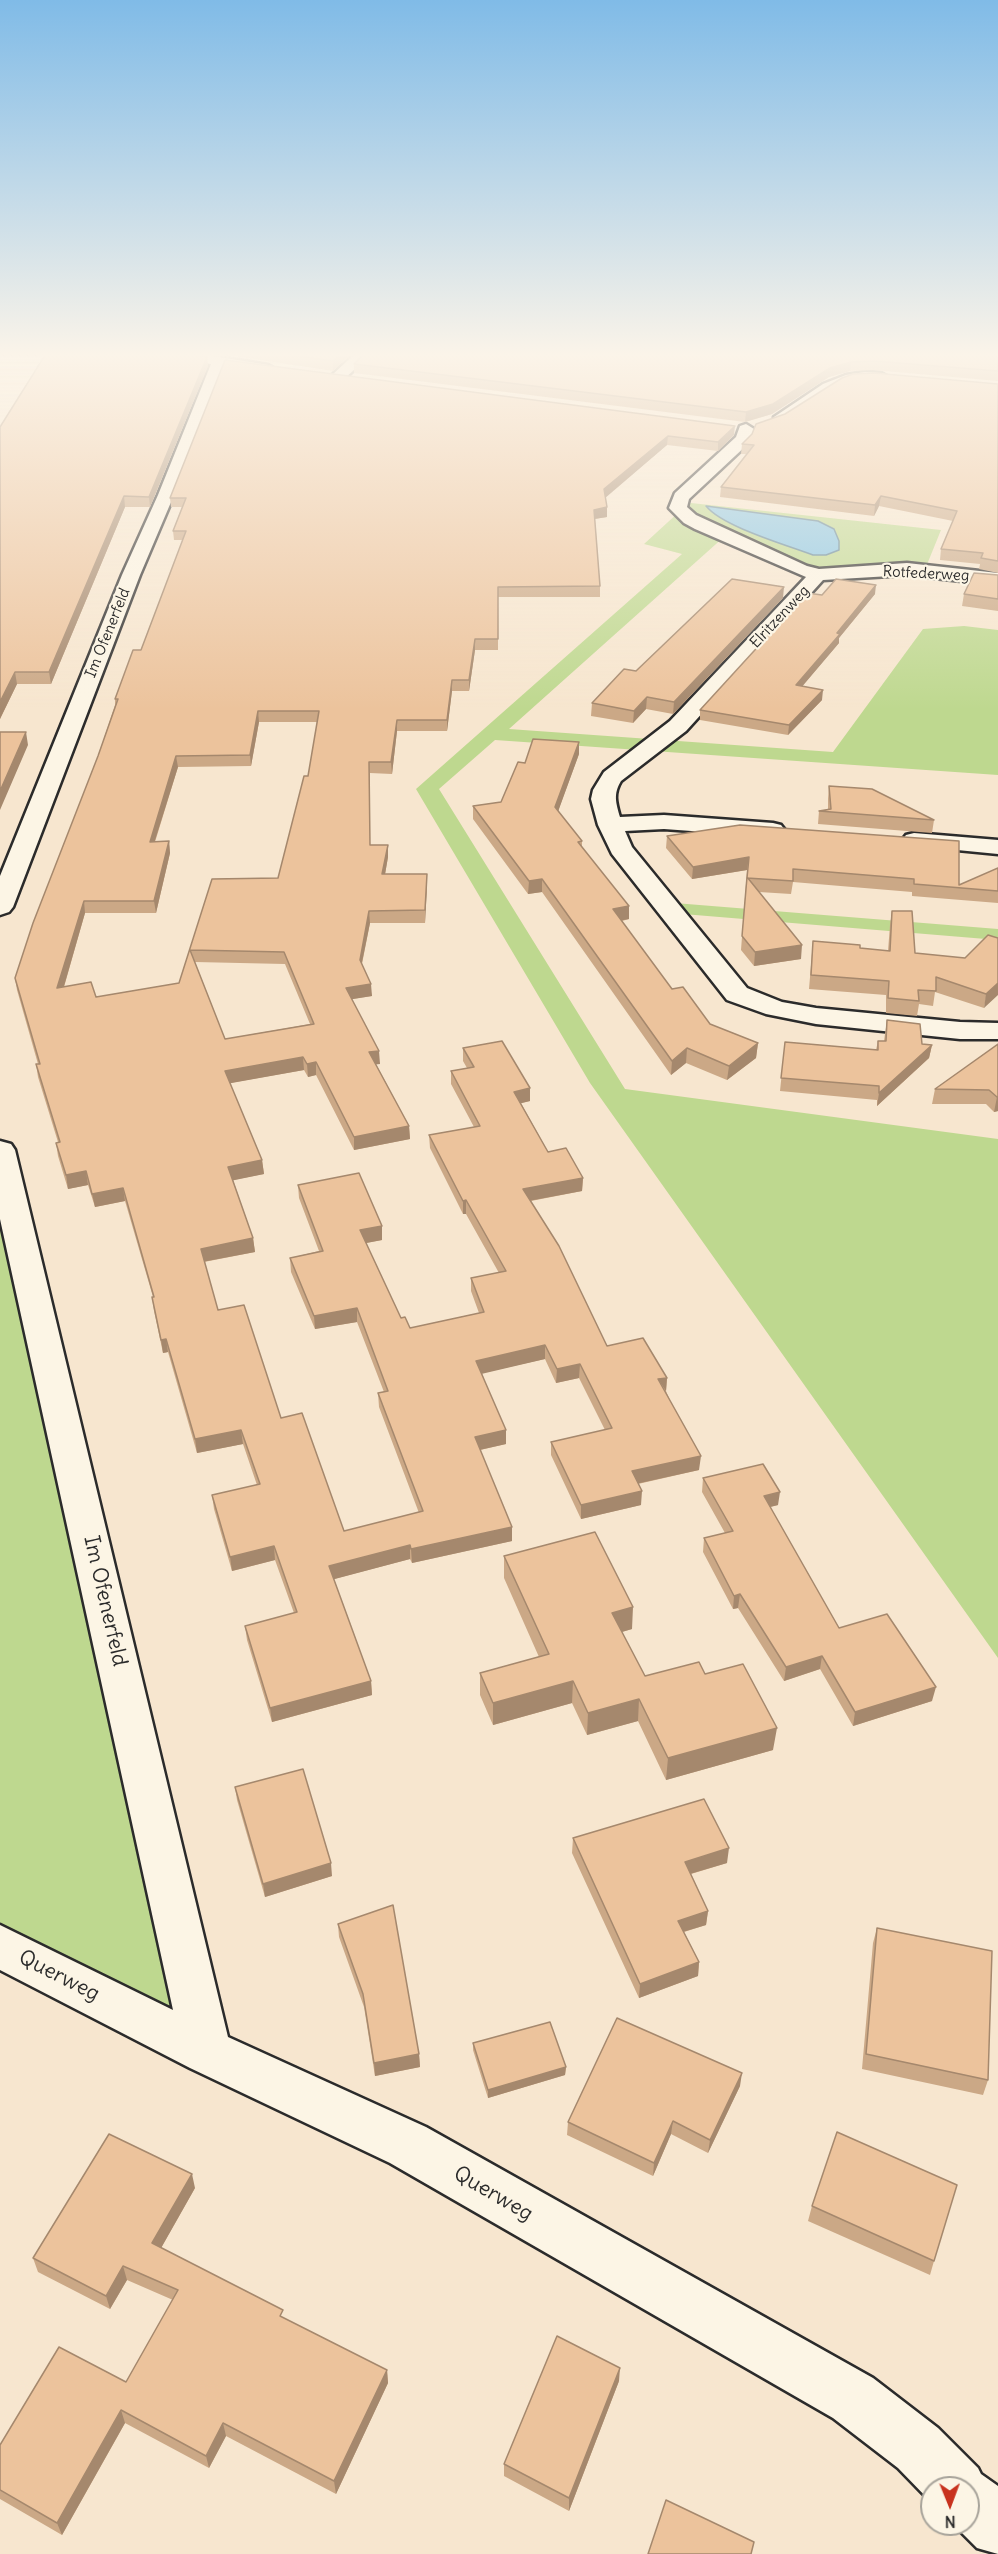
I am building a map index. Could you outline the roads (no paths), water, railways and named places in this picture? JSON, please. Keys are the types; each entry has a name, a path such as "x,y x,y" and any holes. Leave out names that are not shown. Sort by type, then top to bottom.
{"street":[{"name":"Im Ofenerfeld","path":"0,907 131,575 175,471"},
{"name":"Elritzenweg","path":"709,471 681,497 678,508 701,525 800,570 818,575 678,726 612,777 604,790 603,799 610,825 621,849 737,994 756,1004 808,1015 998,1031"},
{"name":"Rotfederweg","path":"818,575 907,569 998,579"},
{"path":"610,825 664,822 795,831"},
{"path":"892,838 998,847"},
{"name":"Im Ofenerfeld","path":"0,1150 207,2052"},
{"name":"Querweg","path":"0,1946 207,2052 408,2145 853,2398 918,2448 946,2476"},
{"path":"980,2510 998,2528"}],"water":[{"path":"706,506 818,521 834,529 839,541 839,550 826,555 813,555 740,528 714,514"}]}
